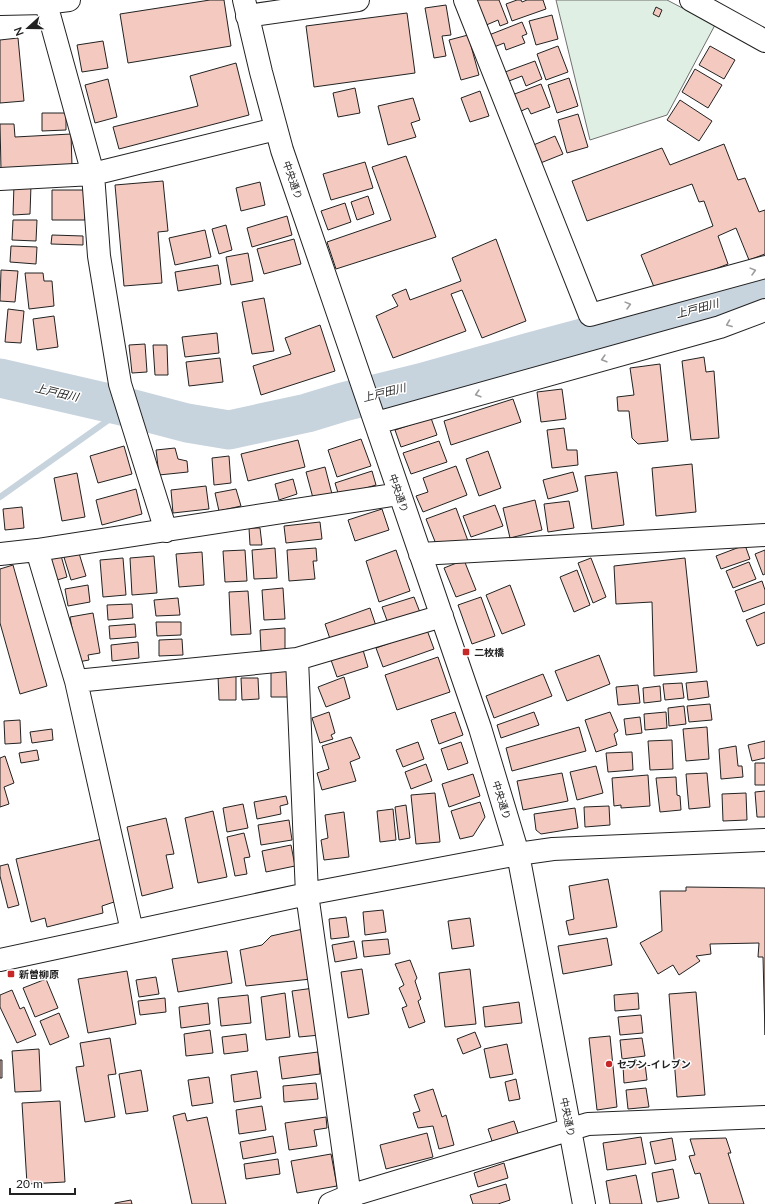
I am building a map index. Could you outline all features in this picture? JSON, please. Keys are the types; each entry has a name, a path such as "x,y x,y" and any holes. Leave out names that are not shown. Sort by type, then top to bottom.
{"street":[{"path":"0,4 69,0"},
{"path":"245,8 358,0"},
{"path":"465,0 590,315 765,267"},
{"path":"691,0 765,41"},
{"path":"45,1 93,174 100,256 120,384 166,531"},
{"name":"中央通り","path":"245,8 276,129 399,494 480,728 518,854 584,1204"},
{"path":"0,179 93,174 276,129"},
{"path":"373,416 720,327 765,310"},
{"path":"0,554 166,531 399,494"},
{"path":"420,554 765,535"},
{"path":"37,550 76,681 132,931"},
{"path":"76,681 297,659 442,616"},
{"path":"297,659 307,894 344,1201 588,1124 765,1117"},
{"path":"0,960 307,894 518,854 553,849 765,840"}],"green space":[{"path":"556,0 667,0 715,25 667,115 590,140"}],"building":[{"path":"210,0 224,0 231,46 128,63 120,14"},
{"path":"474,0 499,0 508,23 500,26 498,20 484,26"},
{"path":"521,0 522,2 527,0 543,0 546,9 512,21 506,4"},
{"path":"446,5 451,35 442,36 446,56 434,58 425,8"},
{"path":"656,7 662,10 659,17 653,14"},
{"path":"407,13 415,73 314,87 306,26"},
{"path":"552,15 558,39 536,45 529,21"},
{"path":"522,22 527,34 522,36 525,43 506,50 504,43 494,47 489,35"},
{"path":"468,35 479,75 461,80 449,40"},
{"path":"18,38 24,101 0,103 0,40"},
{"path":"103,41 108,68 82,72 77,45"},
{"path":"558,46 568,72 546,80 537,54"},
{"path":"710,46 735,60 724,79 699,65"},
{"path":"535,61 542,79 526,86 522,76 509,81 505,72"},
{"path":"236,63 249,115 119,149 113,127 198,106 190,76"},
{"path":"695,69 722,85 708,108 682,92"},
{"path":"569,78 578,106 557,113 548,85"},
{"path":"108,79 117,117 95,123 85,85"},
{"path":"541,84 550,107 531,114 528,108 519,112 512,95"},
{"path":"355,88 360,113 338,117 333,93"},
{"path":"480,91 489,116 470,122 461,98"},
{"path":"413,98 420,120 411,123 416,137 388,145 378,106"},
{"path":"680,100 712,121 699,141 667,120"},
{"path":"42,113 66,113 66,130 42,131"},
{"path":"578,114 588,147 567,153 558,120"},
{"path":"0,124 14,124 15,137 71,134 72,166 1,170"},
{"path":"555,136 563,154 538,164 531,146"},
{"path":"724,144 738,180 745,178 759,212 765,210 765,254 749,260 736,228 718,236 728,264 656,292 641,255 713,226 704,201 699,202 692,184 587,221 572,181 662,148 670,165"},
{"path":"406,156 436,237 336,269 327,242 391,220 372,167"},
{"path":"365,162 373,188 331,200 323,174"},
{"path":"163,181 168,231 158,232 162,283 124,286 115,185"},
{"path":"260,182 265,205 241,211 236,188"},
{"path":"14,184 31,185 30,214 13,215"},
{"path":"52,190 85,190 85,220 52,220"},
{"path":"368,196 374,214 357,220 351,202"},
{"path":"345,203 351,222 328,230 321,211"},
{"path":"287,216 292,235 252,247 247,228"},
{"path":"13,220 37,220 36,241 12,240"},
{"path":"226,225 232,250 219,254 212,229"},
{"path":"205,230 211,257 175,265 169,238"},
{"path":"52,235 83,236 83,245 51,244"},
{"path":"294,239 301,264 264,274 257,249"},
{"path":"496,239 526,321 482,338 462,290 451,294 466,331 393,358 376,316 398,306 392,295 406,289 410,300 461,281 452,258"},
{"path":"11,246 37,247 36,264 10,262"},
{"path":"248,253 253,281 231,285 226,257"},
{"path":"218,265 221,284 178,291 175,272"},
{"path":"1,270 18,271 15,302 0,301"},
{"path":"25,273 43,273 44,281 52,281 54,306 29,309"},
{"path":"264,298 274,351 252,354 242,302"},
{"path":"8,309 24,311 21,343 5,342"},
{"path":"54,316 58,347 37,350 33,319"},
{"path":"320,325 335,371 261,395 253,366 291,354 285,338"},
{"path":"217,333 219,353 185,357 182,337"},
{"path":"145,344 147,372 132,373 129,345"},
{"path":"153,345 167,345 168,375 155,375"},
{"path":"704,357 706,372 714,371 719,438 691,440 682,361"},
{"path":"220,358 223,382 189,386 186,362"},
{"path":"660,364 668,441 638,444 632,438 629,411 618,411 617,397 634,395 630,368"},
{"path":"562,389 566,419 541,422 537,392"},
{"path":"513,399 521,422 451,445 444,421"},
{"path":"431,418 437,435 401,447 395,430"},
{"path":"564,428 567,450 577,450 578,465 552,468 547,430"},
{"path":"361,439 371,466 337,477 328,450"},
{"path":"298,440 305,467 248,481 241,454"},
{"path":"439,441 447,462 411,474 403,453"},
{"path":"124,446 132,474 98,483 90,456"},
{"path":"175,448 178,459 187,461 188,472 159,475 156,450"},
{"path":"488,451 501,488 479,496 466,459"},
{"path":"229,456 231,483 214,485 212,458"},
{"path":"692,464 696,512 656,516 652,468"},
{"path":"456,466 467,495 423,512 416,496 428,492 423,478"},
{"path":"325,467 332,494 313,498 306,472"},
{"path":"372,471 376,485 339,496 335,483"},
{"path":"573,472 578,491 548,499 543,480"},
{"path":"617,472 624,525 592,529 585,476"},
{"path":"77,473 85,517 62,521 54,478"},
{"path":"293,479 297,494 279,500 275,484"},
{"path":"206,486 209,509 173,513 171,490"},
{"path":"136,489 142,514 102,525 96,500"},
{"path":"236,489 241,506 219,511 215,493"},
{"path":"535,500 542,530 510,538 503,508"},
{"path":"569,501 574,528 548,532 544,504"},
{"path":"495,505 503,526 471,537 463,516"},
{"path":"22,507 24,528 5,530 3,509"},
{"path":"456,508 468,541 436,544 426,519"},
{"path":"382,509 389,530 355,541 348,520"},
{"path":"320,522 322,539 286,543 284,526"},
{"path":"249,528 260,528 262,545 250,545"},
{"path":"745,545 750,559 721,569 716,556"},
{"path":"275,548 277,578 254,579 252,550"},
{"path":"316,548 317,561 313,561 315,579 289,581 287,550"},
{"path":"78,550 86,576 71,580 63,554"},
{"path":"245,550 247,581 225,582 223,551"},
{"path":"396,550 410,591 379,602 366,561"},
{"path":"765,550 765,574 763,575 755,554"},
{"path":"60,552 67,577 54,581 47,556"},
{"path":"202,552 204,585 179,587 176,554"},
{"path":"154,556 157,593 132,595 130,558"},
{"path":"123,558 126,595 103,597 100,560"},
{"path":"591,558 606,597 593,603 578,563"},
{"path":"685,558 697,672 654,676 652,602 616,604 614,566"},
{"path":"464,560 476,590 456,597 444,568"},
{"path":"749,562 756,579 733,588 726,571"},
{"path":"13,565 47,686 20,694 0,623 0,569"},
{"path":"577,570 590,605 574,612 560,577"},
{"path":"762,581 765,590 765,604 743,612 735,591"},
{"path":"88,585 90,602 68,606 65,589"},
{"path":"510,585 525,625 502,634 486,595"},
{"path":"283,588 285,619 264,620 262,590"},
{"path":"248,591 251,634 231,635 229,592"},
{"path":"414,597 421,615 389,626 382,607"},
{"path":"481,597 495,636 472,644 458,605"},
{"path":"178,598 180,615 156,616 154,600"},
{"path":"132,604 133,618 108,620 107,605"},
{"path":"370,608 376,626 331,642 325,624"},
{"path":"765,612 765,643 757,646 746,620"},
{"path":"93,613 100,653 88,655 89,660 78,662 70,617"},
{"path":"156,622 181,622 181,635 157,636"},
{"path":"135,624 136,637 110,639 109,626"},
{"path":"285,628 285,650 261,651 260,630"},
{"path":"427,630 434,649 383,667 376,648"},
{"path":"182,639 183,655 159,656 159,640"},
{"path":"138,642 139,658 112,661 111,645"},
{"path":"363,650 368,667 337,677 331,660"},
{"path":"599,655 610,684 567,701 555,671"},
{"path":"438,657 450,692 397,710 385,675"},
{"path":"290,670 290,697 271,697 271,671"},
{"path":"543,674 552,696 494,718 486,696"},
{"path":"218,676 236,676 236,700 219,700"},
{"path":"344,677 350,698 326,707 318,687"},
{"path":"241,678 258,678 259,699 242,700"},
{"path":"707,681 709,697 688,700 686,683"},
{"path":"682,683 684,698 665,700 663,684"},
{"path":"638,685 640,703 618,705 616,687"},
{"path":"660,686 661,701 644,703 643,688"},
{"path":"710,704 712,720 689,722 687,706"},
{"path":"684,706 686,724 669,726 668,708"},
{"path":"329,712 335,733 331,735 333,739 320,743 312,718"},
{"path":"455,712 463,735 439,744 431,720"},
{"path":"534,712 539,725 501,738 497,725"},
{"path":"610,712 618,731 614,734 617,745 596,752 585,720"},
{"path":"666,712 667,728 645,730 644,714"},
{"path":"640,717 642,733 626,735 624,719"},
{"path":"20,720 21,743 5,744 4,721"},
{"path":"579,727 586,751 512,771 506,748"},
{"path":"707,727 709,759 686,761 683,729"},
{"path":"52,729 53,740 32,743 30,732"},
{"path":"351,737 360,758 350,762 356,781 322,790 317,773 329,769 322,746"},
{"path":"672,740 673,769 650,770 648,741"},
{"path":"765,741 765,758 752,761 748,745"},
{"path":"418,742 424,759 403,767 396,750"},
{"path":"461,742 468,763 448,770 441,749"},
{"path":"736,746 738,766 742,766 743,777 721,779 719,749"},
{"path":"37,750 39,760 21,763 19,753"},
{"path":"632,752 633,770 608,772 606,753"},
{"path":"5,756 14,783 4,787 9,804 0,807 0,758"},
{"path":"755,763 765,763 765,785 755,785"},
{"path":"426,764 432,781 411,789 405,772"},
{"path":"596,766 603,793 577,800 570,772"},
{"path":"562,773 568,801 523,810 517,781"},
{"path":"707,773 710,807 689,809 686,774"},
{"path":"473,774 480,796 449,807 442,784"},
{"path":"648,775 650,806 621,808 621,805 614,806 612,778"},
{"path":"676,777 677,795 680,796 681,810 660,812 656,778"},
{"path":"765,791 765,817 757,817 755,792"},
{"path":"435,793 440,842 416,844 411,795"},
{"path":"746,793 747,820 723,821 722,794"},
{"path":"286,796 288,804 280,806 281,814 257,819 254,802"},
{"path":"480,802 485,817 473,836 460,839 451,811"},
{"path":"243,804 248,828 227,832 223,808"},
{"path":"406,805 410,838 399,840 395,807"},
{"path":"609,806 610,825 585,827 584,807"},
{"path":"575,808 578,828 541,834 536,830 534,814"},
{"path":"393,809 396,840 380,842 377,811"},
{"path":"213,811 227,877 198,883 185,818"},
{"path":"344,812 349,857 324,860 321,840 328,838 325,815"},
{"path":"166,818 174,854 166,855 173,888 142,896 127,827"},
{"path":"289,820 292,840 261,845 258,825"},
{"path":"244,833 250,857 244,858 247,874 235,876 227,837"},
{"path":"102,839 117,901 102,906 103,913 47,927 45,918 31,922 16,859"},
{"path":"291,845 295,866 266,872 262,851"},
{"path":"8,864 19,905 8,908 0,876 0,866"},
{"path":"608,879 617,927 569,935 566,921 574,919 569,886"},
{"path":"686,887 765,888 765,1035 763,957 758,957 759,943 710,944 711,954 696,956 700,961 679,975 673,965 658,974 640,943 662,931 660,891 686,891"},
{"path":"383,910 386,932 365,935 363,912"},
{"path":"346,917 349,937 331,939 329,919"},
{"path":"470,918 474,946 452,949 448,921"},
{"path":"303,929 311,979 246,986 240,950 262,945 271,936"},
{"path":"607,938 612,965 563,974 558,946"},
{"path":"388,939 390,954 364,957 362,941"},
{"path":"354,941 357,958 335,962 332,945"},
{"path":"227,951 232,983 178,992 172,959"},
{"path":"410,960 417,978 415,981 421,999 418,1001 425,1022 409,1028 402,1008 407,1006 399,988 404,985 395,964"},
{"path":"362,969 369,1014 348,1018 341,972"},
{"path":"470,969 476,1024 445,1027 439,973"},
{"path":"127,971 136,1024 88,1033 78,979"},
{"path":"156,977 159,994 139,997 136,980"},
{"path":"46,979 58,1008 35,1017 23,988"},
{"path":"314,988 320,1035 299,1037 292,991"},
{"path":"12,990 20,1009 24,1007 36,1035 17,1043 0,1007 0,995"},
{"path":"696,992 705,1095 677,1097 669,994"},
{"path":"285,993 290,1037 266,1040 261,997"},
{"path":"638,993 639,1009 615,1011 614,995"},
{"path":"248,995 251,1023 221,1026 218,998"},
{"path":"165,998 166,1012 140,1015 138,1001"},
{"path":"519,1002 522,1023 485,1027 483,1007"},
{"path":"208,1003 210,1024 181,1028 179,1007"},
{"path":"59,1013 69,1037 50,1045 40,1021"},
{"path":"641,1015 643,1033 620,1035 618,1017"},
{"path":"210,1030 213,1053 186,1056 184,1034"},
{"path":"475,1032 481,1047 463,1054 457,1039"},
{"path":"246,1034 248,1051 224,1054 222,1037"},
{"path":"610,1036 617,1107 597,1110 589,1038"},
{"path":"110,1038 116,1074 108,1075 115,1117 85,1122 76,1067 84,1066 80,1043"},
{"path":"642,1038 645,1056 622,1059 620,1040"},
{"path":"507,1044 513,1074 490,1078 484,1049"},
{"path":"39,1049 41,1091 15,1092 12,1051"},
{"path":"318,1052 320,1074 282,1079 279,1057"},
{"path":"0,1060 2,1060 2,1078 0,1078"},
{"path":"645,1064 647,1080 624,1083 623,1066"},
{"path":"141,1070 148,1111 126,1114 119,1074"},
{"path":"257,1071 261,1098 234,1102 231,1075"},
{"path":"209,1077 213,1103 192,1106 188,1080"},
{"path":"516,1079 520,1099 509,1101 505,1082"},
{"path":"316,1083 318,1099 284,1102 283,1086"},
{"path":"646,1088 649,1107 628,1109 626,1090"},
{"path":"433,1089 442,1117 446,1115 454,1145 439,1149 433,1126 418,1128 413,1113 420,1111 414,1095"},
{"path":"60,1101 65,1182 27,1184 22,1103"},
{"path":"262,1106 266,1130 239,1134 236,1110"},
{"path":"185,1113 187,1121 207,1117 226,1204 192,1204 173,1116"},
{"path":"326,1117 327,1128 314,1130 317,1146 289,1150 285,1123"},
{"path":"514,1121 520,1139 494,1147 488,1129"},
{"path":"427,1133 433,1157 386,1169 380,1145"},
{"path":"273,1136 276,1153 243,1159 240,1142"},
{"path":"641,1137 646,1164 607,1170 603,1143"},
{"path":"672,1138 676,1160 655,1164 650,1142"},
{"path":"726,1138 731,1153 728,1153 744,1204 709,1204 700,1173 695,1174 689,1156 695,1155 690,1139"},
{"path":"331,1154 337,1186 297,1193 291,1161"},
{"path":"278,1159 280,1174 246,1179 244,1164"},
{"path":"504,1163 508,1178 478,1187 474,1173"},
{"path":"673,1169 679,1198 657,1202 652,1173"},
{"path":"636,1175 642,1204 610,1204 606,1181"},
{"path":"506,1184 510,1200 498,1204 473,1204 470,1195"},
{"path":"131,1200 132,1204 115,1204 115,1203"}],"waterway":[{"name":"上戸田川","path":"0,378 126,407 187,423 229,430 307,413 343,402 420,383 765,289"},
{"path":"0,497 124,409"}],"place":[{"name":"二枚橋","path":"466,652"},
{"name":"新曽柳原","path":"11,974"},
{"name":"セブン-イレブン","path":"609,1064"}]}
